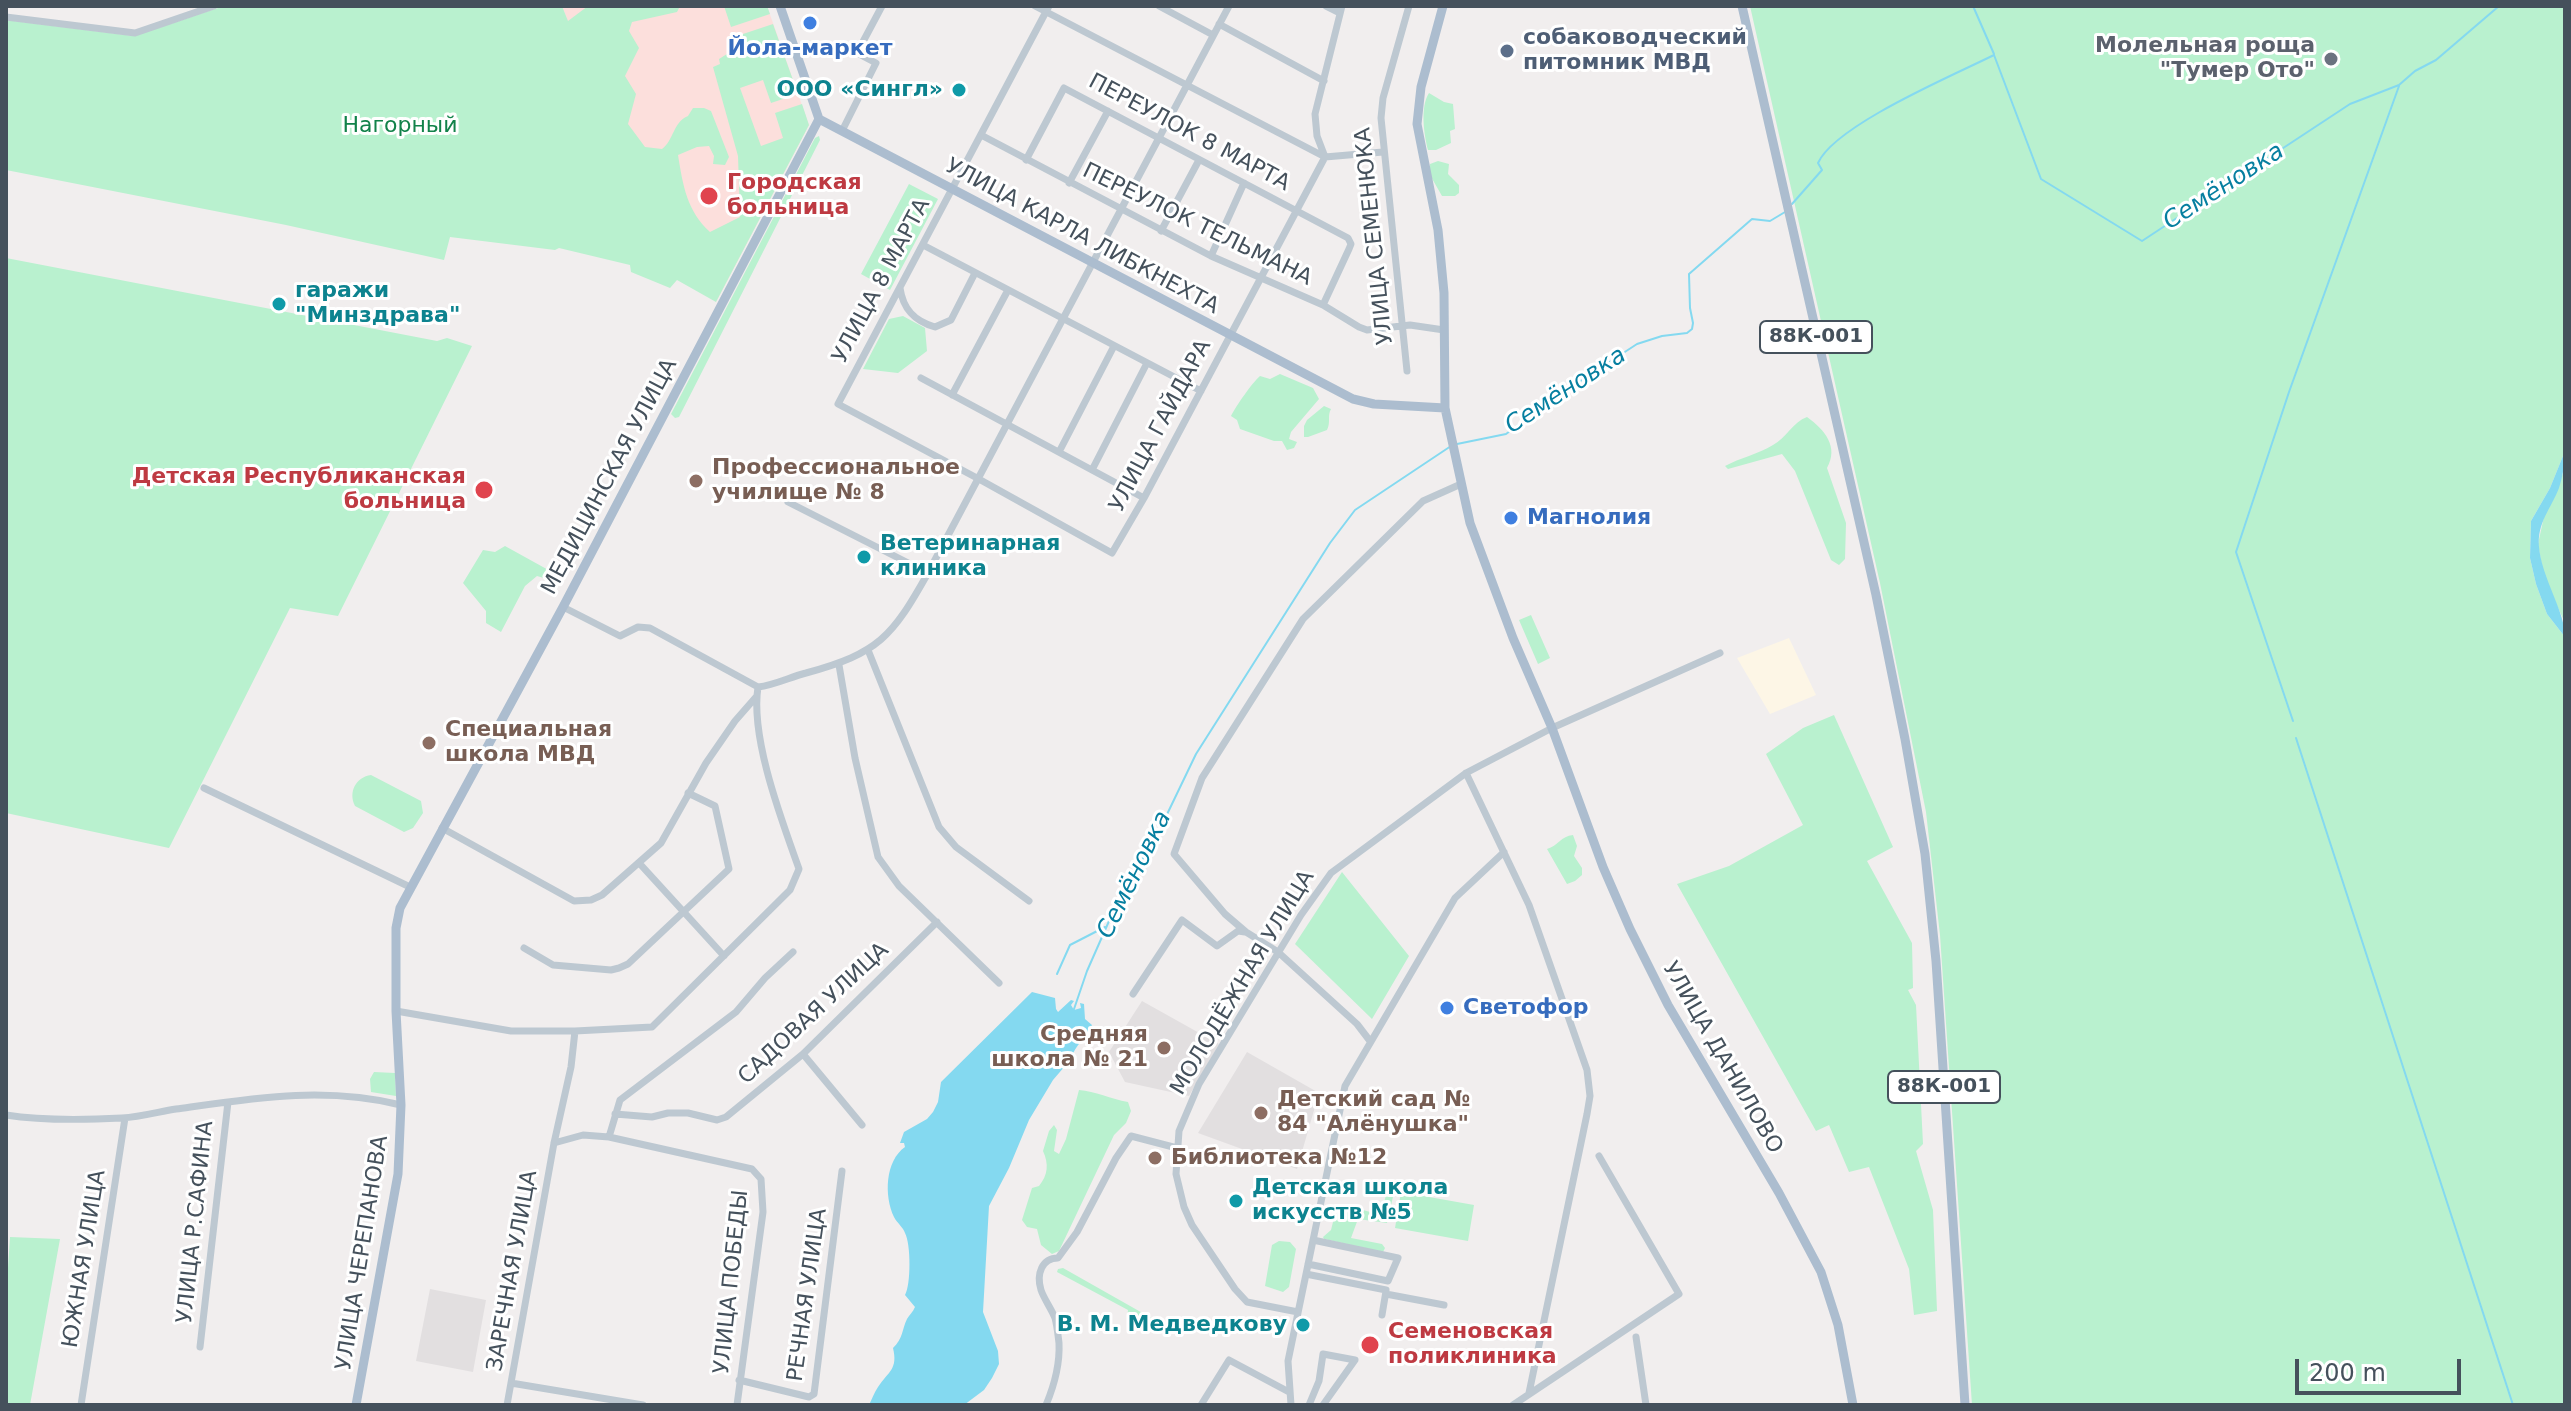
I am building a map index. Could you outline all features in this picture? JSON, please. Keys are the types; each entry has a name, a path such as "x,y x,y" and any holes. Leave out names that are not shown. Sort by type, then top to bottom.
{"main road":[{"path":"780,6 819,119"},
{"name":"УЛИЦА ДАНИЛОВО","path":"1443,6 1421,87 1417,124 1438,230 1444,293 1445,408 1477,547 1552,728 1603,867 1645,960 1668,1005 1807,1242 1821,1272 1838,1325 1853,1405"},
{"name":"88К-001","path":"1742,6 1876,595 1925,854 1936,961 1965,1405"},
{"name":"УЛИЦА КАРЛА ЛИБКНЕХТА","path":"819,119 1353,399 1374,404 1445,408"},
{"name":"МЕДИЦИНСКАЯ УЛИЦА","path":"429,851 563,607 819,119"},
{"name":"УЛИЦА ЧЕРЕПАНОВА","path":"356,1405 398,1174 401,1105 396,1011 397,921 402,901 429,851"}],"street":[{"path":"8,6 6,17 135,33 214,6"},
{"path":"180,6 184,17"},
{"path":"842,131 876,63 857,53 882,6"},
{"path":"1035,6 1047,9 1325,157 1383,152"},
{"path":"1159,6 1213,35"},
{"path":"563,607 620,636 638,627 650,628 758,687 839,665 868,650 899,623 1229,6"},
{"path":"1325,157 1315,122 1341,10 1326,6"},
{"name":"УЛИЦА СЕМЕНЮКА","path":"1407,371 1381,118 1383,98 1409,6"},
{"name":"УЛИЦА 8 МАРТА","path":"977,478 838,404 1047,9"},
{"path":"1219,24 1324,81"},
{"name":"ПЕРЕУЛОК 8 МАРТА","path":"1026,160 1064,88 1348,238 1351,244 1323,305"},
{"path":"1069,183 1108,111"},
{"name":"ПЕРЕУЛОК ТЕЛЬМАНА","path":"981,135 1161,231 1323,305 1367,330 1403,326 1444,330"},
{"name":"УЛИЦА ГАЙДАРА","path":"977,478 1112,553 1325,157"},
{"path":"1161,231 1199,160"},
{"path":"1211,256 1244,183"},
{"path":"923,245 1201,391"},
{"path":"900,288 902,304 910,313 935,327 951,320 975,273"},
{"path":"952,395 1008,290"},
{"path":"1059,452 1114,346"},
{"path":"1092,470 1147,363"},
{"path":"921,378 1144,498"},
{"path":"1370,1041 1357,1024 1278,952 1225,914 1174,854 1202,778 1303,619 1423,501 1461,484"},
{"path":"788,502 928,573"},
{"path":"868,650 939,827 956,847 1029,901"},
{"name":"МОЛОДЁЖНАЯ УЛИЦА","path":"1298,1312 1247,1302 1235,1289 1203,1243 1184,1207 1176,1174 1177,1148 1179,1131 1199,1084 1315,893 1331,873 1466,773 1552,728 1720,653"},
{"path":"839,665 855,758 878,857 899,886 999,983"},
{"path":"396,1011 511,1031 652,1027 790,890 799,869 774,798 761,740 756,697 758,687"},
{"path":"442,828 574,901 591,900 602,895 661,843 688,793 728,732 756,697"},
{"path":"1466,773 1529,905 1589,1082 1587,1114 1529,1393"},
{"path":"204,788 410,887"},
{"path":"524,948 553,965 611,970 628,964 729,869 715,806 688,793"},
{"path":"1323,1405 1355,1360 1323,1354 1319,1381 1308,1405 1290,1403 1288,1361 1340,1101 1349,1078 1455,898 1504,852"},
{"path":"640,864 724,956"},
{"path":"1133,994 1182,920 1217,946 1238,931 1246,932"},
{"name":"САДОВАЯ УЛИЦА","path":"615,1114 652,1117 688,1113 717,1120 726,1117 803,1054 937,922"},
{"path":"609,1137 620,1100 727,1020 793,952"},
{"name":"ЗАРЕЧНАЯ УЛИЦА","path":"507,1405 554,1143 571,1067 575,1031"},
{"path":"803,1054 862,1125"},
{"path":"6,1115 60,1119 125,1118 290,1094 367,1098 401,1105"},
{"name":"УЛИЦА Р.САФИНА","path":"200,1347 228,1102"},
{"name":"ЮЖНАЯ УЛИЦА","path":"81,1405 125,1118"},
{"name":"УЛИЦА ПОБЕДЫ","path":"554,1143 583,1135 609,1137 752,1169 761,1179 763,1212 737,1405"},
{"path":"1046,1405 1057,1368 1059,1345 1056,1320 1040,1289 1039,1275 1043,1263 1050,1258 1058,1258 1077,1232 1131,1136 1177,1148"},
{"path":"1513,1405 1679,1294 1599,1156"},
{"name":"РЕЧНАЯ УЛИЦА","path":"739,1380 809,1397 814,1394 842,1171"},
{"path":"1313,1240 1398,1258 1388,1281 1382,1315"},
{"path":"1308,1264 1388,1281"},
{"path":"1306,1274 1444,1305"},
{"path":"1636,1337 1646,1405"},
{"path":"1201,1405 1229,1360 1289,1392"},
{"path":"511,1383 643,1405"}],"shaded area":[{"name":"Городская больница","path":"562,6 767,6 809,125 716,302 616,147"},
{"path":"1789,638 1816,695 1770,714 1737,658"},
{"name":"Средняя школа № 21","path":"1142,1001 1219,1044 1189,1096 1125,1082 1109,1052"},
{"name":"Детский сад № 84 \"Алёнушка\"","path":"1247,1052 1319,1093 1297,1169 1198,1133"},
{"path":"430,1289 486,1300 473,1372 416,1361"}],"green space":[{"name":"Нагорный","path":"224,6 562,6 568,21 588,6 680,6 677,12 632,22 629,31 639,48 625,76 636,94 628,124 645,147 662,149 679,122 693,108 711,111 729,157 725,165 713,164 714,156 709,146 678,155 691,207 710,232 740,217 738,156 713,67 735,49 731,38 773,24 798,94 771,103 763,80 740,88 761,146 783,138 775,113 802,104 809,125 716,302 677,280 670,288 631,272 630,265 559,248 450,237 444,260 286,225 6,170 6,20 134,36"},
{"path":"724,6 767,6 770,14 731,27"},
{"path":"1750,6 2565,6 2565,451 2550,488 2531,521 2530,558 2547,614 2565,637 2565,1405 1972,1405 1940,935 1926,812 1880,583"},
{"path":"1429,93 1453,104 1455,129 1450,131 1451,143 1436,150 1428,150 1424,129 1424,106"},
{"path":"819,136 820,140 679,417 675,418 671,414 815,138"},
{"path":"1438,161 1449,164 1448,174 1459,185 1459,193 1455,196 1442,196 1430,175 1430,164"},
{"path":"909,184 938,199 890,290 861,274"},
{"path":"6,258 437,341 447,338 472,346 338,616 290,608 169,848 6,813"},
{"path":"903,316 925,328 927,351 898,373 863,369 889,319"},
{"path":"1280,374 1313,388 1319,399 1291,432 1289,439 1297,442 1294,448 1287,450 1282,441 1240,429 1237,420 1231,416 1260,376 1270,379"},
{"path":"1324,406 1331,409 1327,430 1304,437 1307,420"},
{"path":"1807,417 1824,433 1831,446 1827,468 1846,523 1845,559 1839,565 1831,560 1795,471 1782,454 1728,469 1725,466 1773,445"},
{"path":"2565,467 2565,623 2544,577 2538,544 2545,512"},
{"path":"505,546 552,572 547,579 537,576 525,586 501,632 486,623 486,611 463,583 483,550 495,552"},
{"path":"1531,615 1550,658 1538,664 1519,620"},
{"path":"1834,715 1893,847 1867,861 1912,943 1913,988 1908,990 1916,1005 1923,1144 1916,1151 1933,1210 1937,1311 1914,1315 1909,1269 1869,1167 1849,1172 1829,1125 1816,1131 1677,884 1729,866 1803,825 1766,754 1803,728"},
{"path":"371,775 421,801 423,813 413,828 404,832 355,806 352,796 355,786"},
{"path":"1573,835 1577,846 1574,856 1582,868 1582,875 1567,884 1547,849"},
{"path":"1342,872 1409,956 1372,1019 1295,944"},
{"path":"374,1072 395,1073 396,1096 371,1092 370,1079"},
{"path":"1079,1090 1128,1102 1131,1111 1126,1123 1114,1135 1059,1251 1052,1254 1041,1245 1037,1229 1027,1227 1022,1220 1032,1188 1039,1186 1046,1174 1043,1151 1049,1131 1054,1125 1057,1130 1054,1151 1059,1154"},
{"path":"1388,1187 1395,1188 1387,1223 1358,1219 1351,1238 1382,1244 1385,1248 1383,1252 1324,1239 1331,1230 1335,1214 1341,1215 1335,1207 1339,1205 1355,1212 1356,1217 1363,1210 1381,1215"},
{"path":"1401,1192 1474,1205 1468,1241 1395,1228"},
{"path":"10,1237 60,1239 30,1405 6,1405 6,1299"},
{"path":"1279,1241 1290,1242 1296,1249 1289,1287 1283,1292 1265,1286 1272,1245"},
{"path":"1063,1268 1169,1328 1166,1331 1158,1328 1152,1330 1127,1319 1128,1310 1057,1272"}],"water":[{"path":"2565,451 2564,470 2556,496 2542,523 2539,547 2565,637 2547,614 2530,558 2531,521 2550,488"},
{"path":"1032,992 1055,998 1058,1012 1071,1000 1074,1001 1071,1005 1074,1010 1081,1008 1080,1003 1084,1004 1085,1019 1092,1025 1029,1120 989,1206 983,1312 998,1351 999,1364 984,1390 964,1405 869,1405 892,1369 893,1348 915,1307 905,1295 909,1274 907,1238 894,1217 888,1189 893,1161 905,1147 904,1143 900,1143 904,1132 927,1119 938,1102 941,1082"}],"waterway":[{"path":"1973,6 1994,54"},
{"name":"Семёновка","path":"1792,204 1822,170 1818,163 1829,148 1847,133 1897,102 1994,55 2041,179 2142,241 2350,104 2399,85 2415,71 2436,60 2499,6"},
{"path":"2293,721 2236,552 2289,392 2399,86"},
{"name":"Семёновка","path":"1457,444 1506,434 1637,344 1662,336 1687,333 1693,323 1689,274 1752,219 1770,221 1785,212"},
{"name":"Семёновка","path":"1073,1012 1117,903 1159,831 1196,754 1330,543 1355,510 1451,446"},
{"path":"2296,738 2513,1405"},
{"path":"1057,974 1070,945 1105,927"}],"place":[{"name":"Йола-маркет","path":"810,23"},
{"name":"собаководческий питомник МВД","path":"1507,51"},
{"name":"Молельная роща \"Тумер Ото\"","path":"2331,59"},
{"name":"ООО «Сингл»","path":"959,90"},
{"name":"Городская больница","path":"709,196"},
{"name":"гаражи \"Минздрава\"","path":"279,304"},
{"name":"Профессиональное училище № 8","path":"696,481"},
{"name":"Детская Республиканская больница","path":"484,490"},
{"name":"Магнолия","path":"1511,518"},
{"name":"Ветеринарная клиника","path":"864,557"},
{"name":"Специальная школа МВД","path":"429,743"},
{"name":"Светофор","path":"1447,1008"},
{"name":"Средняя школа № 21","path":"1164,1048"},
{"name":"Детский сад № 84 \"Алёнушка\"","path":"1261,1113"},
{"name":"Библиотека №12","path":"1155,1158"},
{"name":"Детская школа искусств №5","path":"1236,1201"},
{"name":"В. М. Медведкову","path":"1303,1325"},
{"name":"Семеновская поликлиника","path":"1370,1345"}]}
